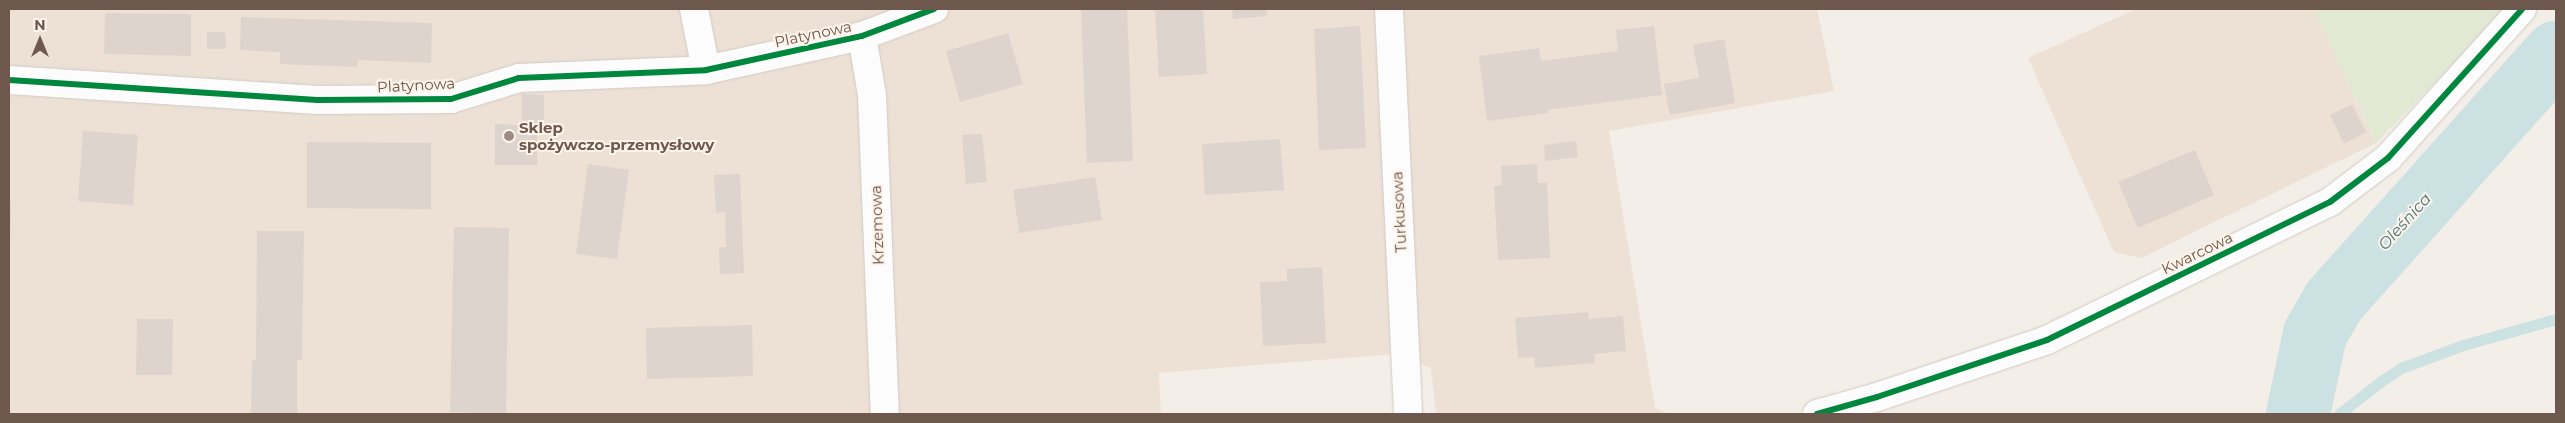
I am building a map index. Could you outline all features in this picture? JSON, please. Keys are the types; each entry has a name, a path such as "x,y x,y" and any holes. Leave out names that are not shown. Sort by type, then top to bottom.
{"street":[{"path":"694,9 706,70"},
{"name":"Platynowa","path":"9,80 317,100 451,99 519,78 706,70 862,36 934,9"},
{"name":"Turkusowa","path":"1389,9 1408,414"},
{"name":"Kwarcowa","path":"1817,414 1878,397 2047,340 2330,202 2388,158 2522,9"},
{"name":"Krzemowa","path":"862,36 872,95 884,414"}],"shaded area":[{"path":"9,9 1817,9 1834,91 1609,131 1655,408 1670,414 1436,414 1431,368 1394,354 1159,373 1161,414 9,414"},
{"path":"2136,9 2313,9 2376,143 2141,258 2114,252 2028,58"}],"green space":[{"path":"2313,9 2507,9 2376,143"}],"building":[{"path":"1081,9 1127,9 1133,161 1087,163"},
{"path":"1155,9 1203,9 1207,74 1159,77"},
{"path":"1232,9 1266,9 1267,16 1233,19"},
{"path":"105,13 191,14 191,56 104,54"},
{"path":"241,17 432,23 431,63 358,60 357,67 280,64 280,52 240,50"},
{"path":"1360,26 1366,148 1319,150 1314,29"},
{"path":"1654,26 1662,95 1547,110 1548,113 1487,121 1479,56 1539,48 1541,61 1618,51 1616,30"},
{"path":"207,32 225,32 226,49 207,49"},
{"path":"1008,33 1023,84 960,102 946,51"},
{"path":"1724,39 1735,103 1670,115 1664,84 1699,78 1693,45"},
{"path":"522,94 544,95 544,125 537,125 537,165 495,165 495,124 522,125"},
{"path":"2352,104 2366,132 2344,144 2330,115"},
{"path":"83,131 138,135 133,205 78,201"},
{"path":"982,134 987,182 966,184 962,135"},
{"path":"1280,139 1284,190 1205,195 1202,144"},
{"path":"1576,141 1578,157 1545,161 1544,145"},
{"path":"307,142 431,143 431,209 307,208"},
{"path":"2195,150 2214,195 2138,228 2118,182"},
{"path":"588,164 629,170 617,259 576,254"},
{"path":"1537,164 1538,183 1547,183 1550,258 1498,260 1494,186 1502,185 1501,166"},
{"path":"740,174 744,273 720,274 719,247 726,247 725,212 716,213 714,175"},
{"path":"1095,177 1102,220 1019,233 1013,190"},
{"path":"9,203 11,204 10,246 9,246"},
{"path":"454,227 509,228 506,414 450,412"},
{"path":"257,231 304,231 302,360 297,360 297,414 251,414 252,360 256,360"},
{"path":"1322,267 1326,343 1263,346 1260,282 1287,281 1287,269"},
{"path":"1588,312 1589,319 1623,316 1626,351 1594,354 1595,363 1535,368 1534,357 1518,358 1515,318"},
{"path":"137,319 173,319 172,375 136,375"},
{"path":"752,325 753,376 647,379 646,328"}],"waterway":[{"name":"Oleśnica","path":"2298,414 2315,334 2334,301 2556,53"},
{"path":"2339,414 2401,368 2463,345 2556,319"}],"cycle path":[{"path":"9,80 317,100 451,99 519,78 706,70 862,36 934,9"},
{"path":"1817,414 1877,397 2047,340 2330,202 2388,158 2522,9"}],"place":[{"name":"Sklep spożywczo-przemysłowy","path":"509,136"}]}
